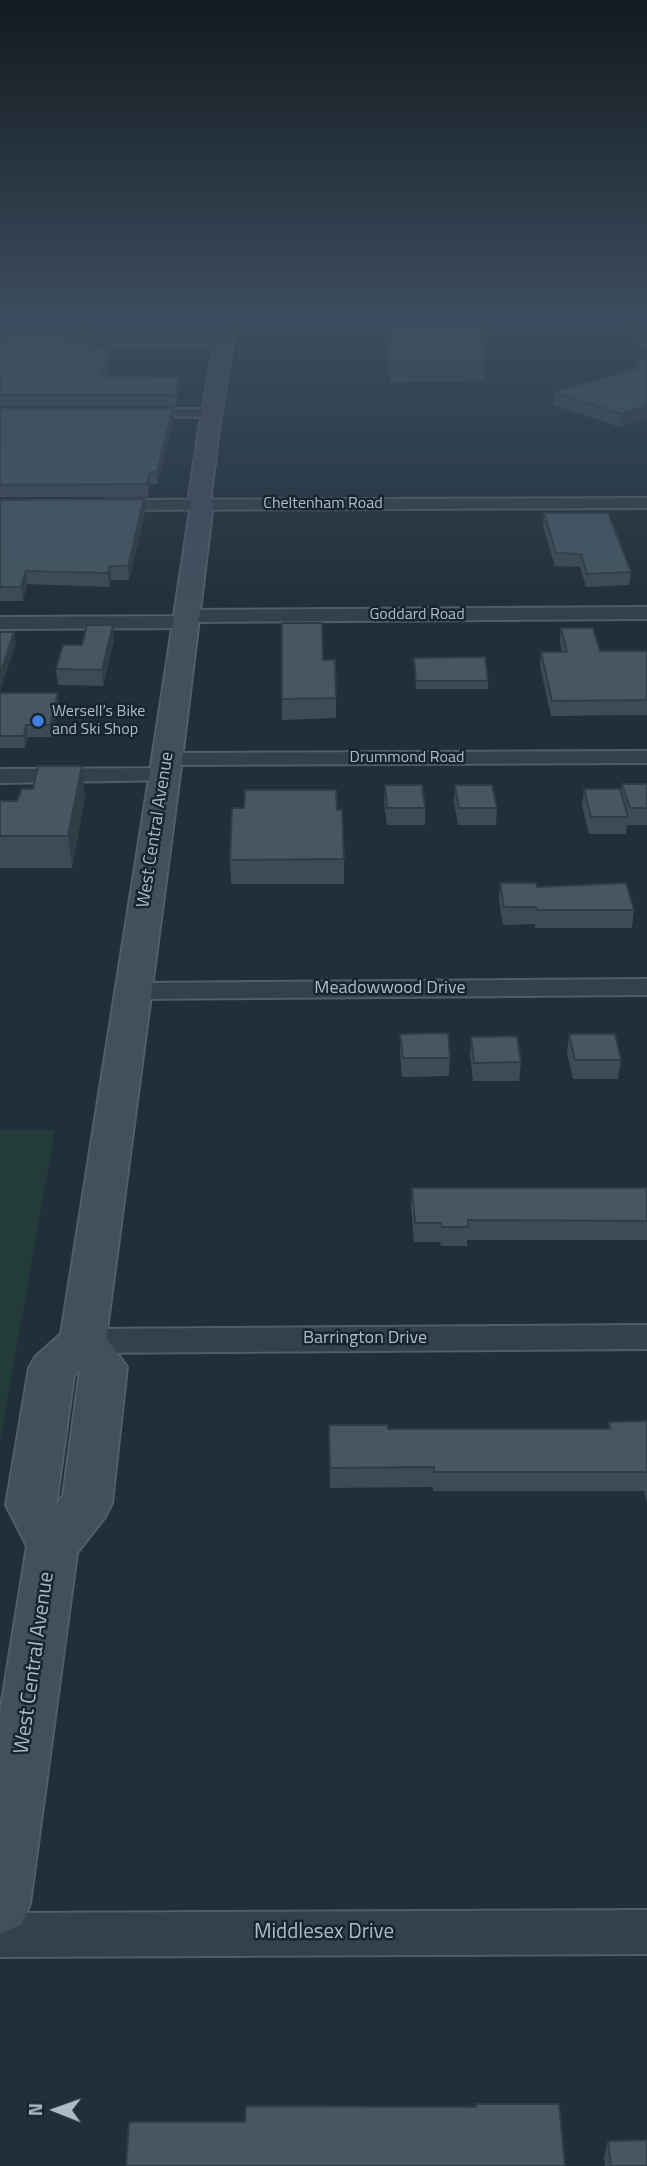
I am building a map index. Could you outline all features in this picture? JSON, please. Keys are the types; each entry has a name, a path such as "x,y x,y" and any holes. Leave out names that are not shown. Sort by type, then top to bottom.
{"main road":[{"name":"West Central Avenue","path":"0,1904 4,1843 52,1546 87,1503 104,1367 83,1342 166,767 211,419"}],"street":[{"name":"Cheltenham Road","path":"95,505 647,503"},
{"name":"Goddard Road","path":"0,623 647,613"},
{"name":"Drummond Road","path":"0,776 166,767 647,757"},
{"name":"Meadowwood Drive","path":"133,991 647,987"},
{"name":"Barrington Drive","path":"83,1342 647,1337"},
{"name":"Middlesex Drive","path":"0,1935 647,1932"}],"green space":[{"path":"0,1130 55,1130 0,1441"}],"building":[{"path":"0,419 170,419 157,472 150,472 147,484 0,485"},
{"path":"144,499 128,566 110,566 108,573 26,571 21,587 0,587 0,500"},
{"path":"544,513 608,513 631,572 587,574 581,554 556,553"},
{"path":"282,623 322,623 323,660 335,660 336,698 282,699"},
{"path":"87,625 113,625 102,670 56,669 63,645 82,645"},
{"path":"561,628 593,628 600,651 647,651 647,700 552,701 541,652 567,652"},
{"path":"0,632 14,632 0,675"},
{"path":"485,657 488,681 416,681 414,658"},
{"path":"0,693 58,693 50,725 26,725 24,736 0,736"},
{"path":"38,766 82,766 68,836 0,836 0,801 17,801 22,789 33,789"},
{"path":"622,784 647,784 647,808 630,808"},
{"path":"385,785 422,785 425,808 387,808"},
{"path":"455,785 492,785 497,808 459,808"},
{"path":"584,789 620,789 628,817 591,817"},
{"path":"245,790 336,790 337,810 342,810 344,859 230,860 232,808 244,808"},
{"path":"500,883 536,883 537,887 626,883 634,910 537,910 536,907 504,907"},
{"path":"448,1033 450,1058 403,1058 400,1034"},
{"path":"569,1034 615,1034 621,1060 575,1060"},
{"path":"517,1036 521,1062 474,1063 471,1037"},
{"path":"412,1188 647,1188 647,1221 468,1220 468,1227 442,1227 441,1223 415,1223"},
{"path":"647,1421 647,1472 434,1472 434,1467 330,1468 329,1425 388,1425 388,1429 610,1429 609,1422"},
{"path":"476,2104 559,2104 565,2166 126,2166 129,2122 245,2122 246,2106 476,2107"},
{"path":"647,2140 647,2166 611,2166 608,2141"}],"place":[{"name":"Wersell’s Bike and Ski Shop","path":"38,721"}]}
